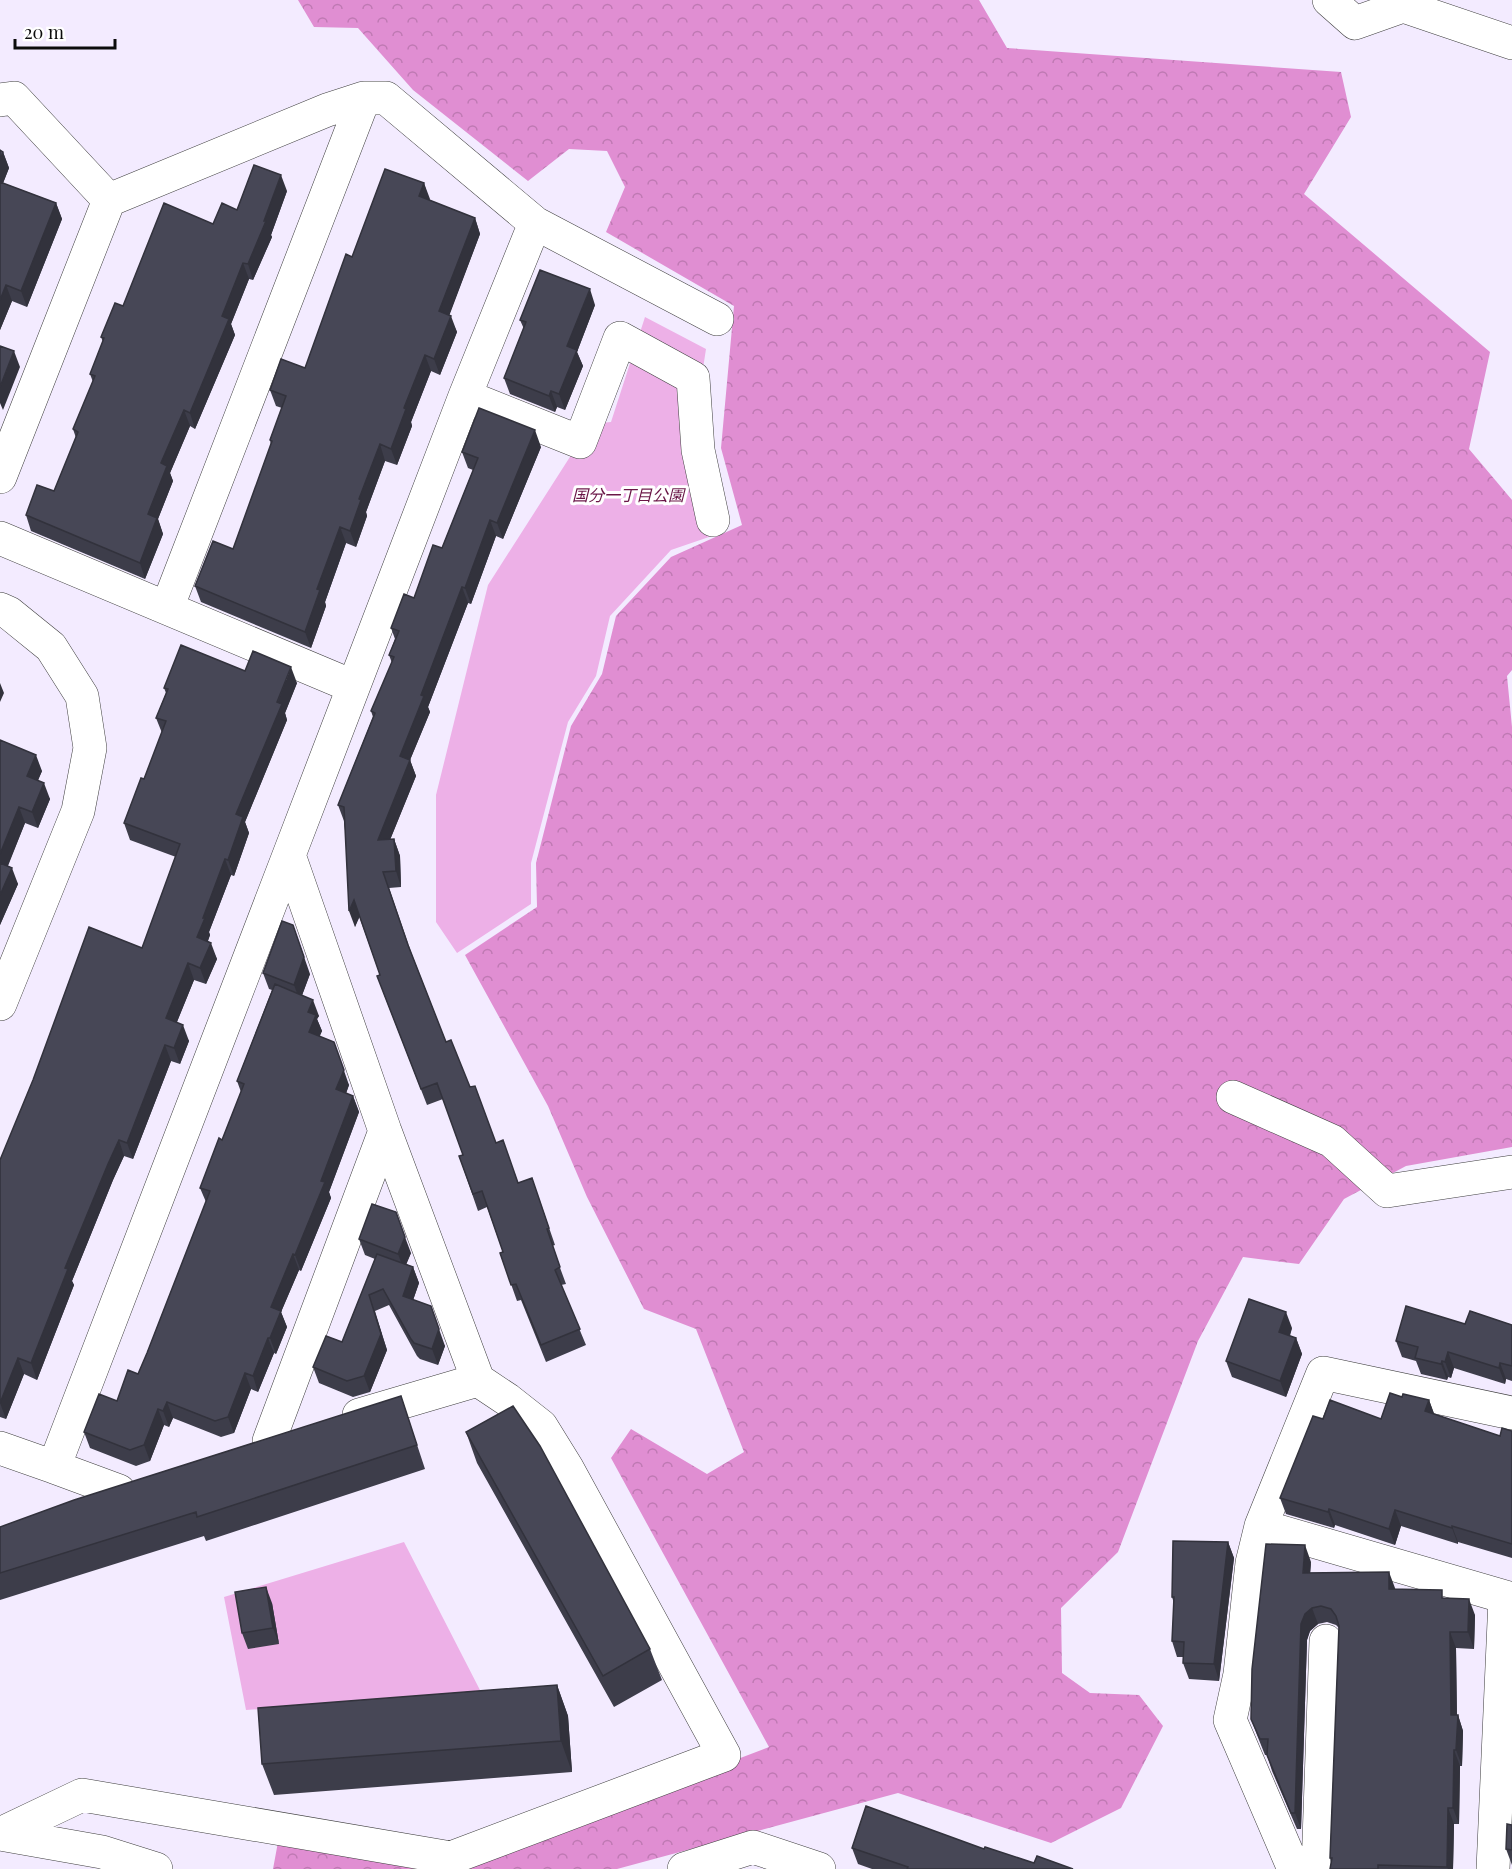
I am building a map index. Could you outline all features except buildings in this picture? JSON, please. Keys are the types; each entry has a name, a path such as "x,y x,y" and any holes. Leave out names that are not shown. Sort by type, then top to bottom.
{"street":[{"path":"1329,0 1355,23 1405,3 1512,43"},
{"path":"0,100 14,98 109,200"},
{"path":"167,608 364,98"},
{"path":"0,477 109,200 327,110 364,98 386,98 535,223 717,319"},
{"path":"54,1467 352,686 535,223"},
{"path":"465,396 580,442 620,338 693,378 698,450 713,520"},
{"path":"0,538 352,686"},
{"path":"0,609 9,613 51,647 82,696 90,748 78,811 0,1004"},
{"path":"0,1834 82,1795 451,1858 724,1755 567,1468 541,1426 478,1380 385,1131 289,855"},
{"path":"1233,1097 1332,1141 1387,1191 1512,1172"},
{"path":"269,1441 385,1131"},
{"path":"1294,1869 1230,1720 1240,1674 1252,1563 1261,1527 1323,1372 1512,1413"},
{"path":"335,1422 478,1380"},
{"path":"237,1452 302,1432"},
{"path":"0,1448 119,1491"},
{"path":"76,1507 151,1480"},
{"path":"1261,1527 1509,1599 1493,1869"},
{"path":"1318,1869 1326,1641"},
{"path":"0,1834 102,1852 156,1869"},
{"path":"684,1869 753,1847 819,1869"}],"green space":[{"path":"298,0 979,0 1007,48 1341,72 1351,117 1304,194 1490,352 1469,449 1512,500 1512,670 1507,676 1512,727 1512,1147 1406,1166 1344,1199 1299,1264 1243,1257 1198,1341 1118,1552 1061,1608 1062,1673 1090,1693 1139,1695 1163,1726 1121,1808 1051,1843 898,1793 617,1869 273,1869 278,1842 457,1866 769,1747 611,1458 631,1429 707,1474 744,1452 696,1329 644,1309 587,1197 548,1106 465,955 537,907 536,863 571,726 602,674 616,616 671,557 742,525 721,448 734,306 606,232 625,187 607,151 569,149 528,181 413,90 358,28 314,27"},
{"name":"国分一丁目公園","path":"645,317 706,349 690,453 709,537 671,550 610,616 596,676 568,722 531,863 531,904 457,953 436,922 436,795 488,585 591,424 611,422"},
{"path":"404,1542 482,1694 246,1710 224,1597"}]}
